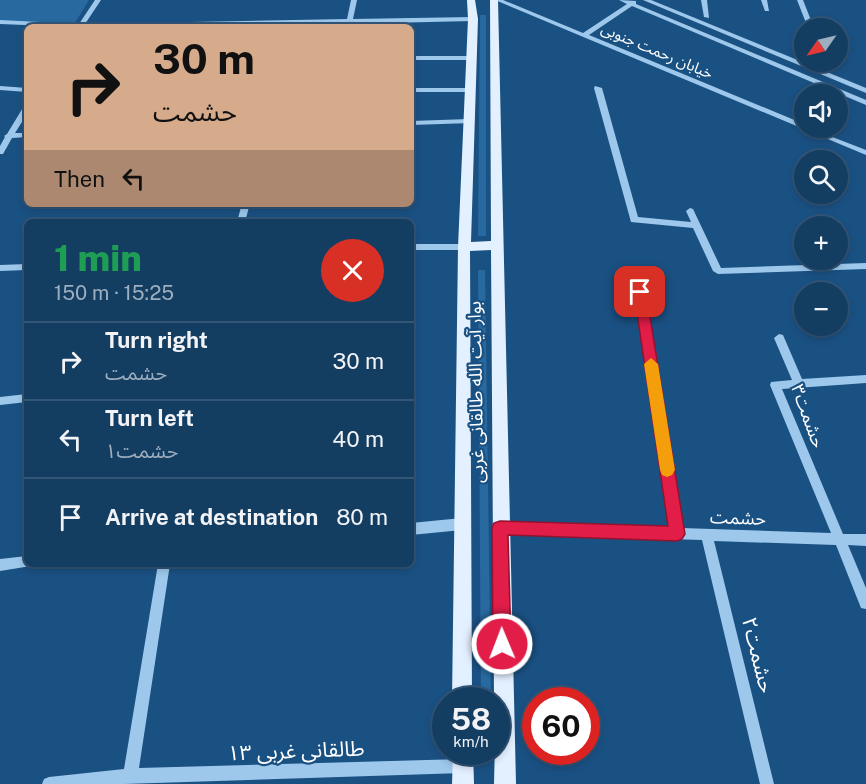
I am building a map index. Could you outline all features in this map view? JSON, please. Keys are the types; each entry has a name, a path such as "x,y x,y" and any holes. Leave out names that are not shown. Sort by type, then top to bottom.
{"main road":[{"name":"بوار آیت الله طالقانی غربی","path":"462,687 464,248 473,19 471,0"},
{"name":"بوار آیت الله طالقانی غربی","path":"496,0 504,784"},
{"path":"464,248 497,245"}],"street":[{"path":"82,24 98,0"},
{"path":"350,20 354,0"},
{"name":"خیابان رحمت جنوبی","path":"496,0 794,123"},
{"path":"622,0 866,103"},
{"path":"585,35 638,0"},
{"path":"646,0 866,91"},
{"path":"705,0 707,17"},
{"path":"764,0 767,10"},
{"path":"800,0 807,18"},
{"path":"160,24 473,19"},
{"path":"0,22 40,24"},
{"path":"414,58 471,58"},
{"path":"0,88 24,90"},
{"path":"598,88 634,220 696,225"},
{"path":"414,90 469,90"},
{"path":"0,152 24,112"},
{"path":"414,123 469,121"},
{"path":"8,136 24,135"},
{"name":"خیابان رحمت جنوبی","path":"830,138 866,153"},
{"path":"242,219 245,207"},
{"path":"690,211 718,271 866,266"},
{"path":"414,247 464,248"},
{"path":"0,268 24,267"},
{"path":"637,270 677,534"},
{"path":"779,338 799,383"},
{"name":"حشمت۳","path":"840,540 775,385 866,379"},
{"path":"0,401 24,398"},
{"path":"414,529 462,524"},
{"name":"حشمت","path":"500,528 866,540"},
{"name":"حشمت۲","path":"707,535 767,784"},
{"path":"840,540 866,603"},
{"path":"0,565 24,562"},
{"path":"130,776 164,567"},
{"name":"طالقانی غربی ۱۳","path":"49,784 130,776 463,767"}],"shaded area":[{"path":"0,0 89,0 74,24 0,21"},
{"path":"480,15 486,15 486,236 478,236"},
{"path":"478,270 485,270 491,687 481,687"}],"slow traffic":[{"path":"651,364 667,470"}],"route":[{"path":"502,644 500,528 677,534 640,292"}]}
